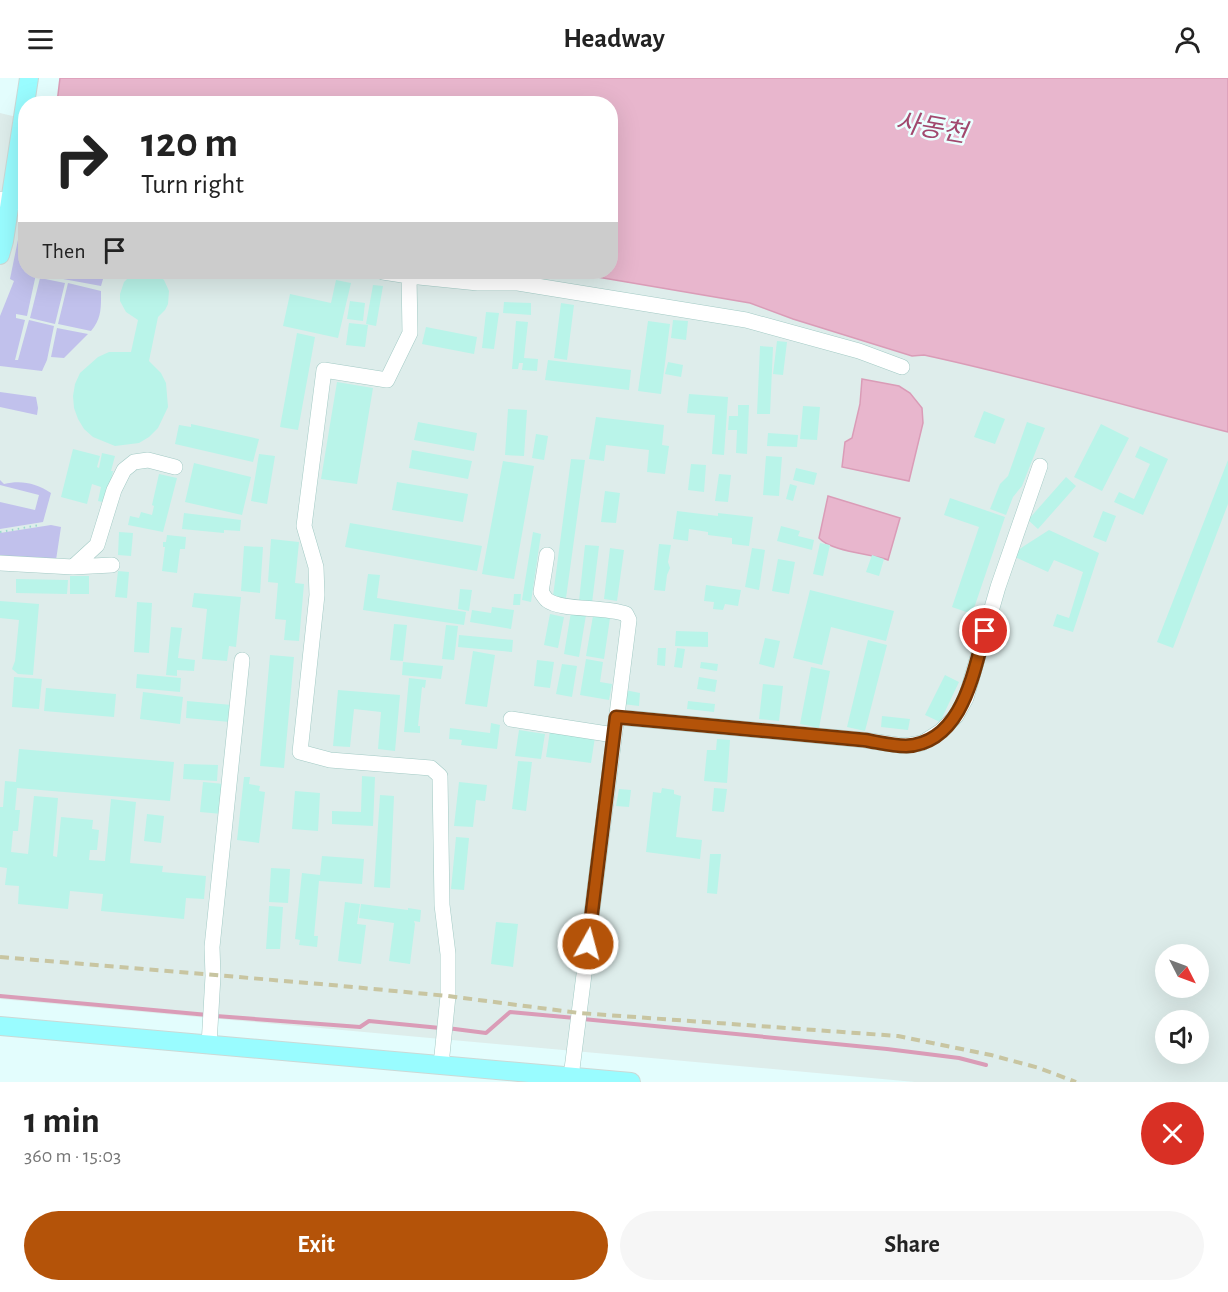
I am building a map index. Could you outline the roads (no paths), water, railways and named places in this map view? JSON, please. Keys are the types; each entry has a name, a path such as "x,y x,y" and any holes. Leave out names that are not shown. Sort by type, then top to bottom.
{"main road":[{"path":"27,96 29,78"},
{"path":"0,255 12,201 18,158"},
{"path":"0,1026 631,1082"}],"street":[{"path":"408,279 410,333 387,381 324,370 304,526 315,567 317,595 300,752 330,760 431,768 440,776 442,905 448,954 448,996 441,1065"},
{"path":"438,279 478,283 518,283 746,320 858,351 902,367"},
{"path":"73,567 97,545 114,490 124,470 134,462 148,460 175,466"},
{"path":"616,717 864,740 904,746 922,743 941,731 956,716 966,698 999,587 1040,466"},
{"path":"547,555 541,592 548,600 560,605 615,610 626,614 629,620 571,1077"},
{"path":"0,563 73,567 112,565"},
{"path":"209,1045 213,976 212,946 242,660"},
{"path":"511,719 614,735"}],"water":[{"name":"사동천","path":"60,78 1228,78 1228,432 1000,373 924,355 912,356 793,319 750,303 609,279 618,279 618,96 58,96"},
{"path":"862,379 899,386 910,393 922,408 923,423 909,481 842,467 845,442 852,438 860,404"},
{"path":"828,496 900,518 888,560 841,549 819,538"}],"waterway":[{"path":"0,996 208,1015"},
{"path":"447,1028 486,1033 510,1012 575,1018"},
{"path":"216,1016 360,1027 369,1021 440,1028"},
{"path":"583,1019 887,1049 959,1058 986,1065"}],"railway":[{"path":"0,957 448,996 579,1013 898,1036 991,1055 1039,1068 1076,1082"}]}
